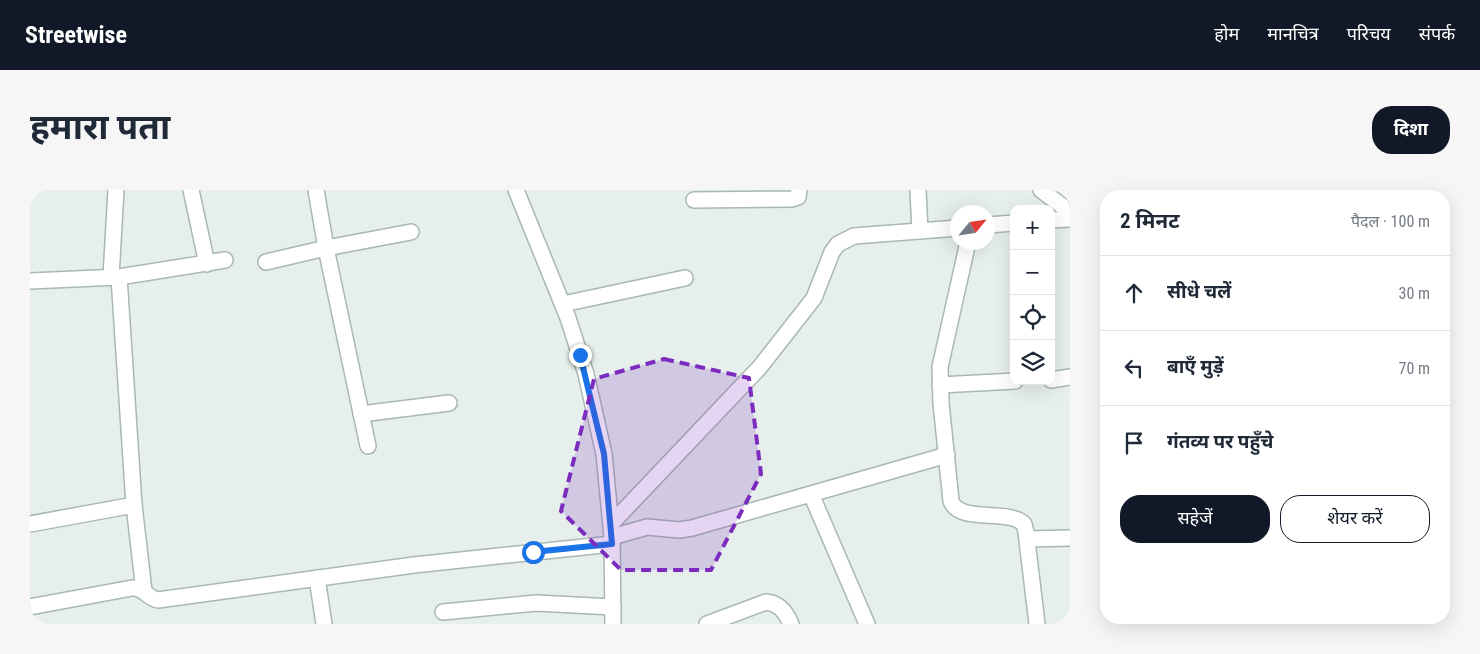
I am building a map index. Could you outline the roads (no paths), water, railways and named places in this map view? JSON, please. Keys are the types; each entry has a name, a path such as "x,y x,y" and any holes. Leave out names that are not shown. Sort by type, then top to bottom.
{"street":[{"path":"116,190 115,277 134,505 144,591"},
{"path":"191,190 207,264"},
{"path":"316,190 326,248 368,446"},
{"path":"516,190 563,304 586,374 604,454 612,535 613,624"},
{"path":"694,200 792,199 798,197 799,190"},
{"path":"918,190 920,231"},
{"path":"1041,190 1069,212 1055,218"},
{"path":"995,224 1010,223"},
{"path":"612,535 760,367 814,298 832,252 838,244 854,236 950,229"},
{"path":"266,262 326,248 411,232"},
{"path":"966,250 942,358 940,385 951,501 955,508 964,512 1019,520 1025,527 1037,624"},
{"path":"30,281 115,277 225,260"},
{"path":"563,304 685,278"},
{"path":"1055,379 1070,377"},
{"path":"940,385 1010,381"},
{"path":"361,414 449,403"},
{"path":"30,607 136,587 153,599 158,600 414,565 612,535 647,527 679,530 692,528 947,455"},
{"path":"811,494 867,624"},
{"path":"30,524 134,505"},
{"path":"1027,539 1070,538"},
{"path":"317,578 324,624"},
{"path":"707,624 766,602 779,606 791,624"},
{"path":"443,612 536,603 613,607"}]}
